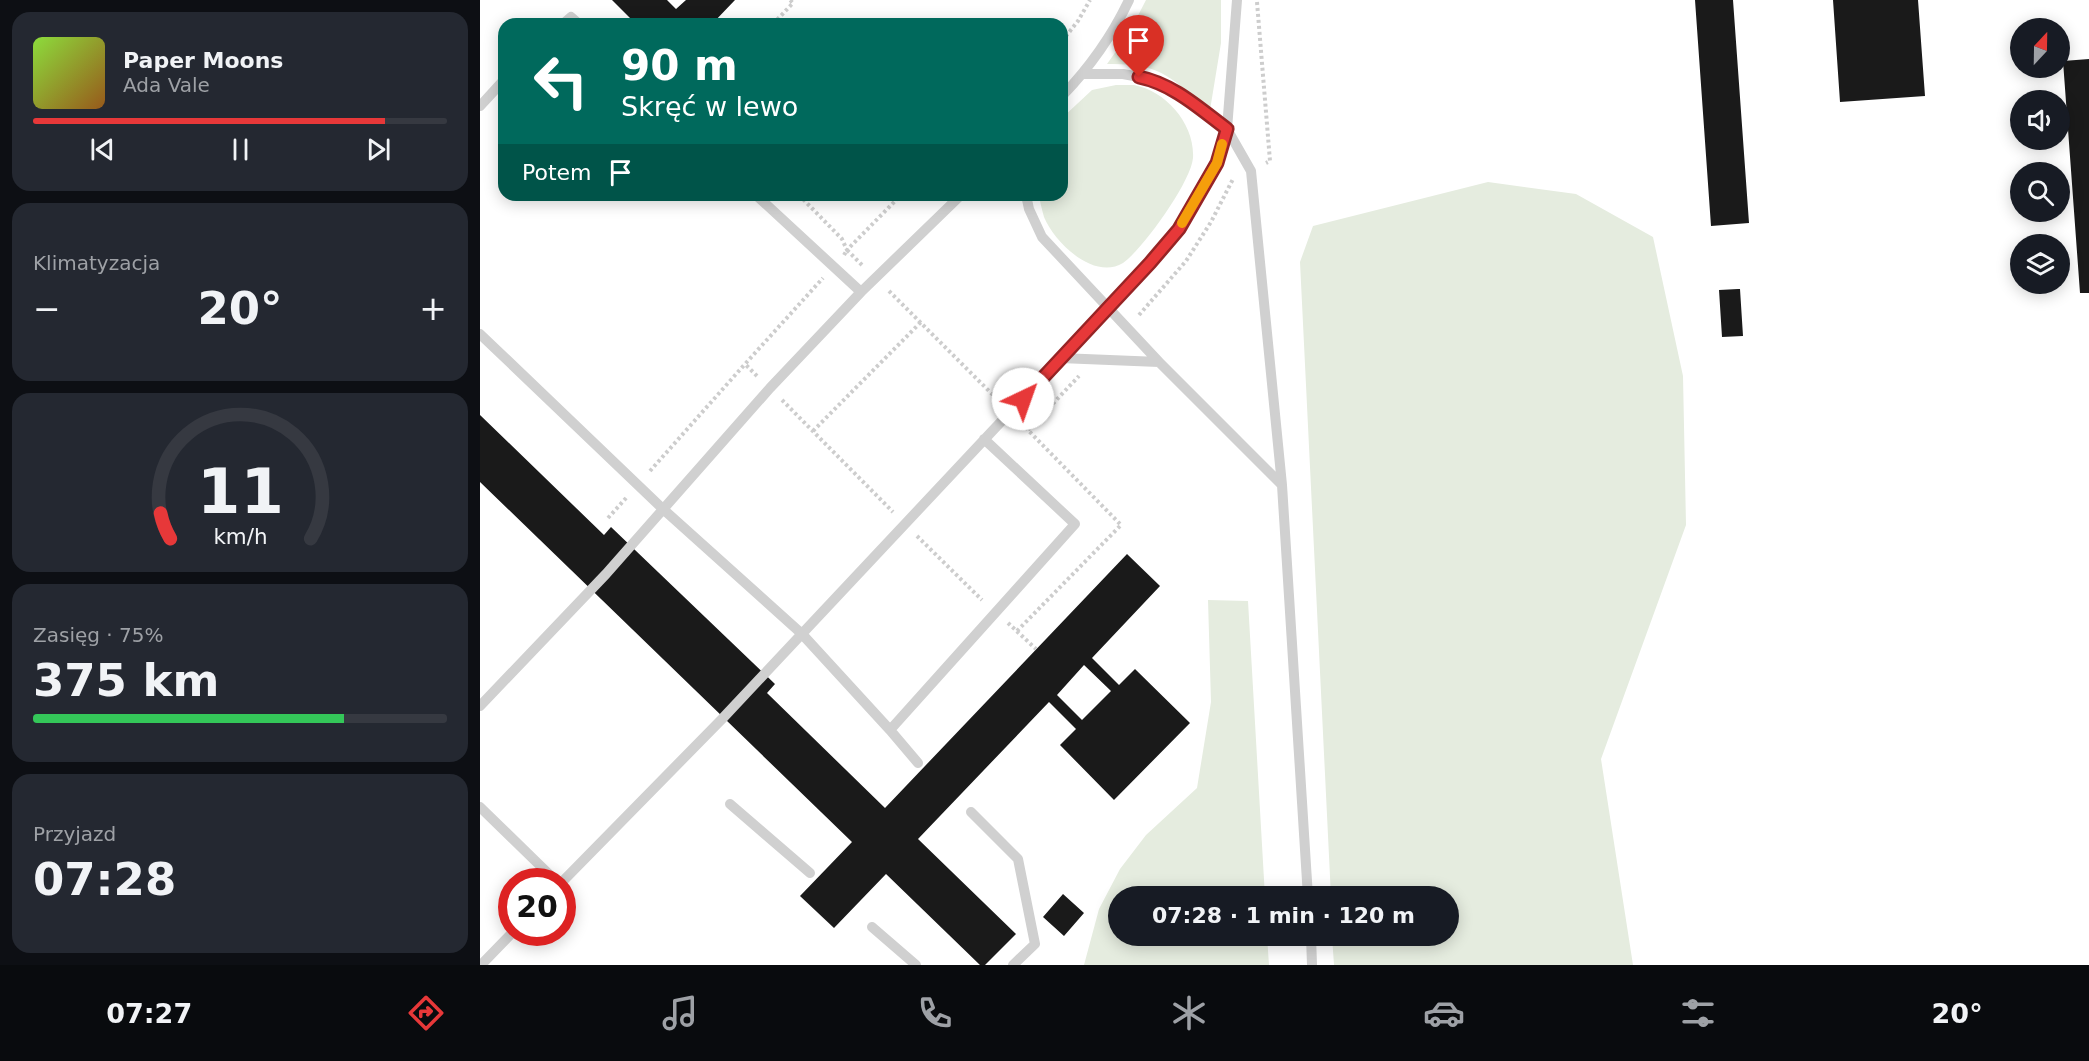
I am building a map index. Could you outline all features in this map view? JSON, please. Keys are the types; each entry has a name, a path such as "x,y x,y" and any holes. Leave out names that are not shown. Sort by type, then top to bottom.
{"lane":[{"path":"1068,90 1083,74 1117,27 1129,0"},
{"path":"576,868 722,719 1150,263 1179,229 1217,163 1227,129 1237,0"},
{"path":"1083,74 1123,74 1155,80 1185,97 1227,129 1251,171 1281,485 1307,886"},
{"path":"480,106 498,86"},
{"path":"762,201 861,292"},
{"path":"480,706 606,574 770,388 861,292 955,201"},
{"path":"1027,201 1042,237 1159,362 1281,485"},
{"path":"480,334 663,509 802,634 918,763"},
{"path":"1060,358 1159,362"},
{"path":"890,730 1075,524 984,439"},
{"path":"730,804 810,873"},
{"path":"480,807 543,868"},
{"path":"971,812 1018,859 1035,944 1013,965"},
{"path":"872,927 916,965"},
{"path":"481,965 499,946"},
{"path":"1311,946 1312,965"}],"path":[{"path":"779,18 793,3 790,0"},
{"path":"1068,34 1078,21 1089,0"},
{"path":"805,201 842,239 847,250 1121,525 1017,632"},
{"path":"608,518 847,250 895,201"},
{"path":"813,431 921,322"},
{"path":"745,364 952,572 1036,649"}],"shaded area":[{"path":"1146,0 1221,0 1221,43 1210,110 1174,81 1154,70 1126,64 1107,64 1129,33"},
{"path":"1116,85 1134,85 1157,94 1176,111 1184,122 1192,145 1193,158 1190,169 1165,214 1132,255 1123,263 1112,267 1100,267 1088,263 1066,247 1049,227 1040,201 1068,201 1068,112 1092,90"},
{"path":"1488,182 1576,194 1653,237 1683,376 1686,525 1601,759 1633,965 1334,965 1333,946 1459,946 1459,886 1330,886 1300,262 1313,226"},
{"path":"1208,600 1248,601 1264,886 1111,886 1120,869 1146,835 1197,788 1211,702"},
{"path":"1108,892 1108,946 1268,946 1269,965 1084,965 1099,909"}],"building":[{"path":"612,0 667,0 676,9 686,0 735,0 718,18 630,18"},
{"path":"1695,0 1733,0 1749,223 1711,226"},
{"path":"1833,0 1918,0 1925,96 1840,102"},
{"path":"2089,59 2089,293 2080,293 2070,150 2070,90 2065,90 2064,78 2070,78 2070,60"},
{"path":"1740,289 1743,336 1722,337 1719,290"},
{"path":"480,415 604,535 611,527 775,684 767,693 885,808 1127,554 1160,586 1092,658 1119,685 1135,669 1190,723 1114,800 1060,745 1076,729 1049,702 918,839 1016,934 985,965 980,965 886,874 834,928 800,896 852,842 480,482","holes":["1084,665 1111,691 1082,720 1057,695"]},
{"path":"1063,894 1084,913 1064,936 1043,917"}],"slow traffic":[{"path":"1182,223 1217,163 1222,144"}],"route":[{"path":"1023,399 1179,229 1217,163 1227,129 1185,97 1155,80 1139,77"}]}
